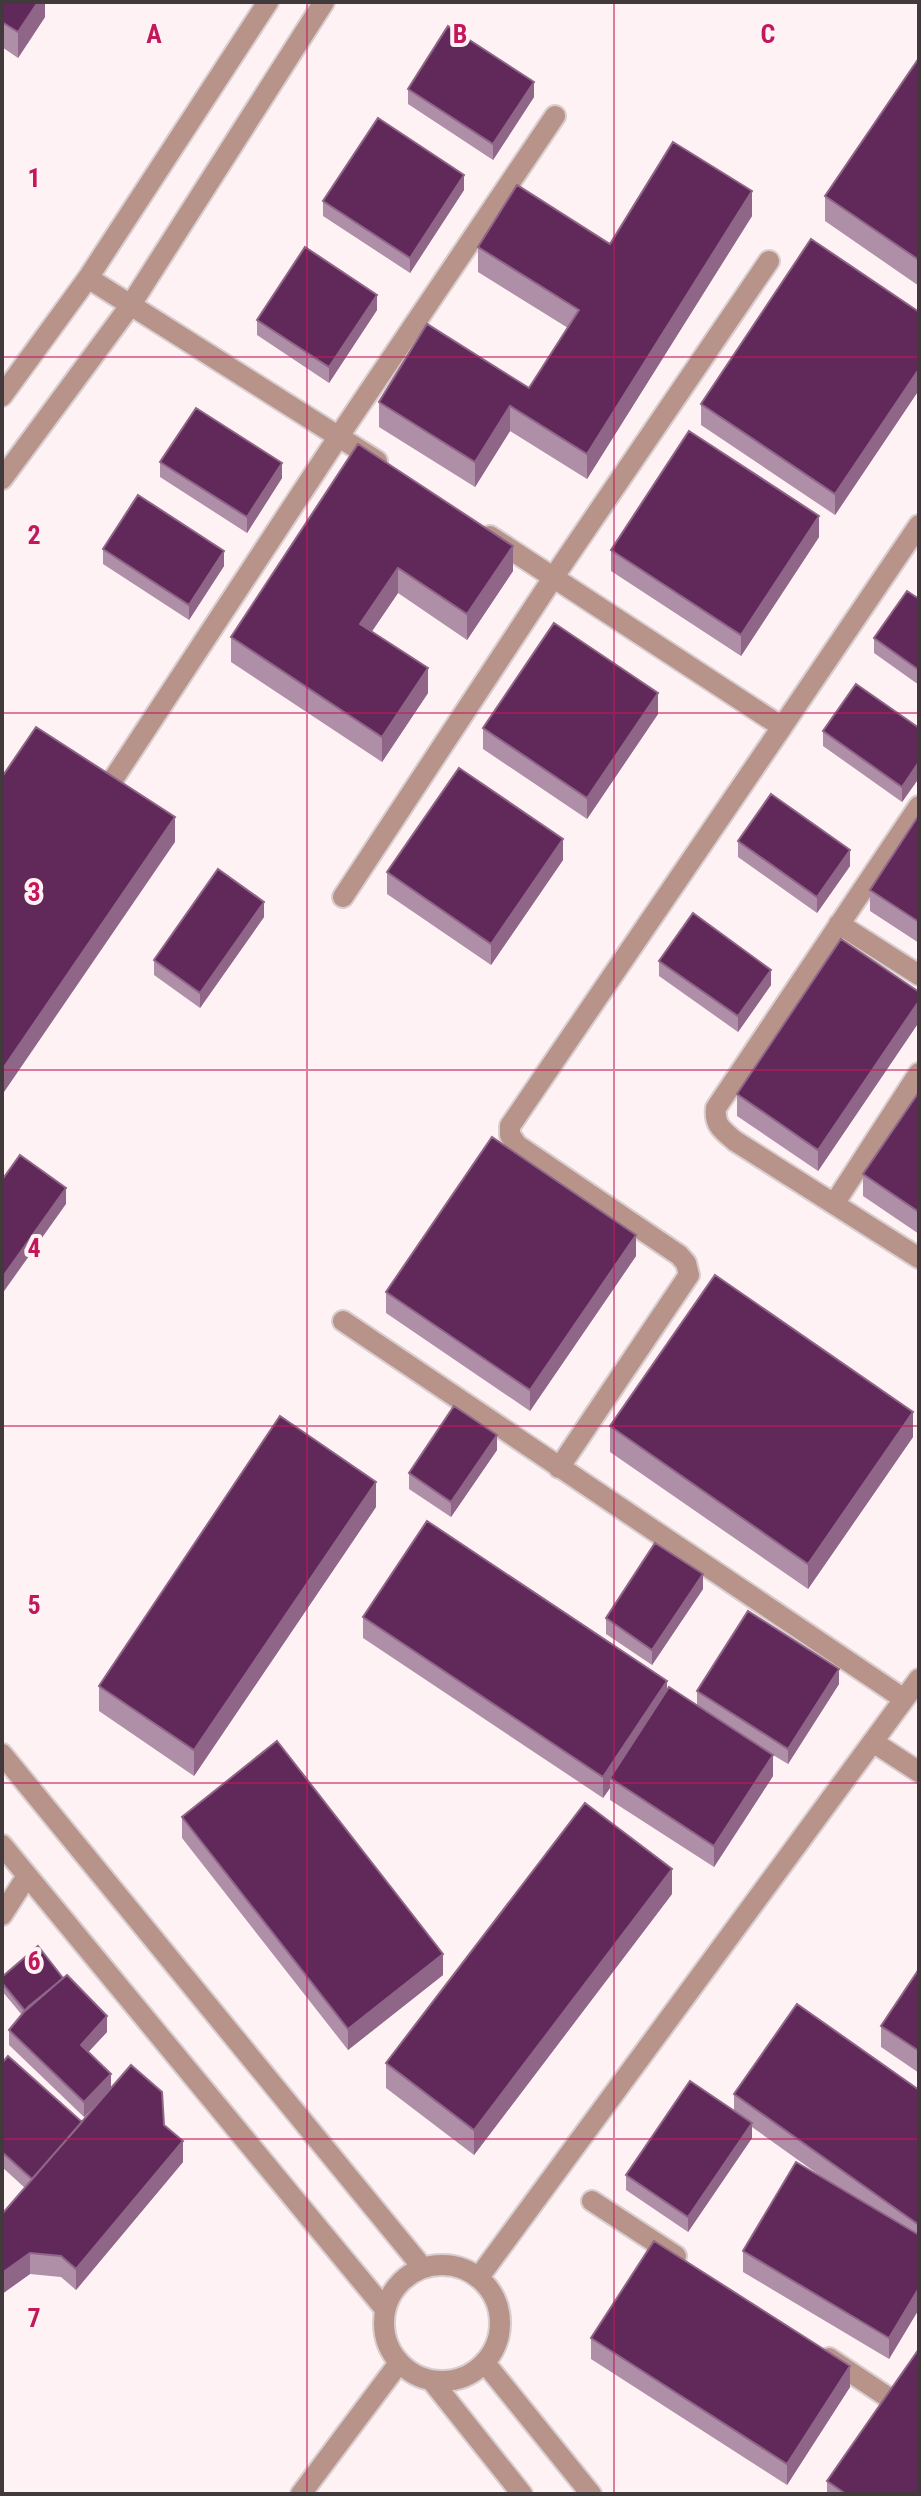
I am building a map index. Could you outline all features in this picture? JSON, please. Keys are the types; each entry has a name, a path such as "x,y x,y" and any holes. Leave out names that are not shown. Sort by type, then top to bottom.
{"street":[{"path":"2,396 88,278 268,2"},
{"path":"2,479 130,306 324,2"},
{"path":"114,778 555,116"},
{"path":"343,897 553,578 769,261"},
{"path":"88,278 389,469"},
{"path":"559,1468 689,1275 686,1263 679,1255 517,1145 510,1135 510,1126 919,525"},
{"path":"477,528 782,727"},
{"path":"919,806 716,1108 715,1120 735,1141 919,1258"},
{"path":"839,924 919,975"},
{"path":"834,1204 919,1073"},
{"path":"343,1321 904,1699"},
{"path":"479,2277 919,1679"},
{"path":"873,1742 919,1772"},
{"path":"2,1754 423,2268"},
{"path":"2,1845 385,2309"},
{"path":"2,1915 27,1876"},
{"path":"592,2201 696,2269"},
{"path":"442,2265 462,2268 479,2277 499,2309 501,2328 496,2347 485,2363 469,2375 432,2381 414,2375 399,2363 388,2347 384,2329 385,2309 393,2291 406,2277 423,2268 442,2265"},
{"path":"812,2347 885,2404 904,2376"},
{"path":"301,2494 399,2363"},
{"path":"485,2363 591,2494"},
{"path":"432,2381 522,2494"}],"building":[{"path":"2,2 38,2 18,32 2,22"},
{"path":"448,26 534,82 493,144 408,89"},
{"path":"919,58 919,260 825,196"},
{"path":"378,118 464,175 410,258 323,201"},
{"path":"673,142 752,191 587,454 510,406 475,462 379,402 427,324 529,388 579,310 478,247 517,185 610,244"},
{"path":"811,239 919,312 919,369 835,494 701,404"},
{"path":"305,247 377,295 329,367 257,320"},
{"path":"196,408 282,463 247,517 160,462"},
{"path":"689,431 819,516 741,635 611,550"},
{"path":"358,444 513,546 467,614 398,568 360,624 428,668 382,737 231,637"},
{"path":"138,495 224,551 189,605 103,549"},
{"path":"907,591 919,599 919,670 874,638"},
{"path":"554,623 658,693 587,798 483,728"},
{"path":"856,684 919,728 919,762 902,787 823,731"},
{"path":"36,727 175,817 2,1070 2,777"},
{"path":"459,768 563,839 491,944 387,872"},
{"path":"771,794 850,850 817,897 738,841"},
{"path":"919,815 919,922 870,890"},
{"path":"218,869 264,902 200,993 154,960"},
{"path":"693,913 771,970 738,1016 659,961"},
{"path":"841,939 919,992 919,1001 818,1150 737,1094"},
{"path":"919,1092 919,1212 863,1174"},
{"path":"492,1137 636,1235 530,1390 386,1292"},
{"path":"20,1155 66,1188 2,1278 2,1180"},
{"path":"715,1275 913,1412 808,1564 610,1426"},
{"path":"454,1406 497,1435 451,1502 409,1473"},
{"path":"280,1416 376,1482 194,1750 99,1686"},
{"path":"427,1521 667,1681 603,1777 363,1617"},
{"path":"655,1543 703,1574 652,1650 606,1618"},
{"path":"748,1611 839,1669 788,1749 697,1691"},
{"path":"669,1687 773,1755 714,1846 610,1778"},
{"path":"277,1741 443,1954 348,2029 182,1817"},
{"path":"585,1803 672,1869 474,2130 386,2063"},
{"path":"38,1946 63,1978 25,2011 2,1983 2,1977"},
{"path":"919,1969 919,2051 881,2026"},
{"path":"67,1975 107,2016 81,2045 111,2074 84,2102 9,2030 28,2007"},
{"path":"797,2004 919,2090 919,2225 734,2094"},
{"path":"8,2056 82,2122 32,2179 2,2152 2,2063"},
{"path":"131,2065 162,2092 164,2125 183,2141 76,2269 61,2256 30,2253 2,2273 2,2214"},
{"path":"690,2081 752,2123 688,2217 626,2175"},
{"path":"796,2162 919,2235 919,2288 889,2338 743,2251"},
{"path":"654,2241 850,2366 787,2464 591,2338"},
{"path":"919,2349 919,2494 846,2494 827,2481"}]}
